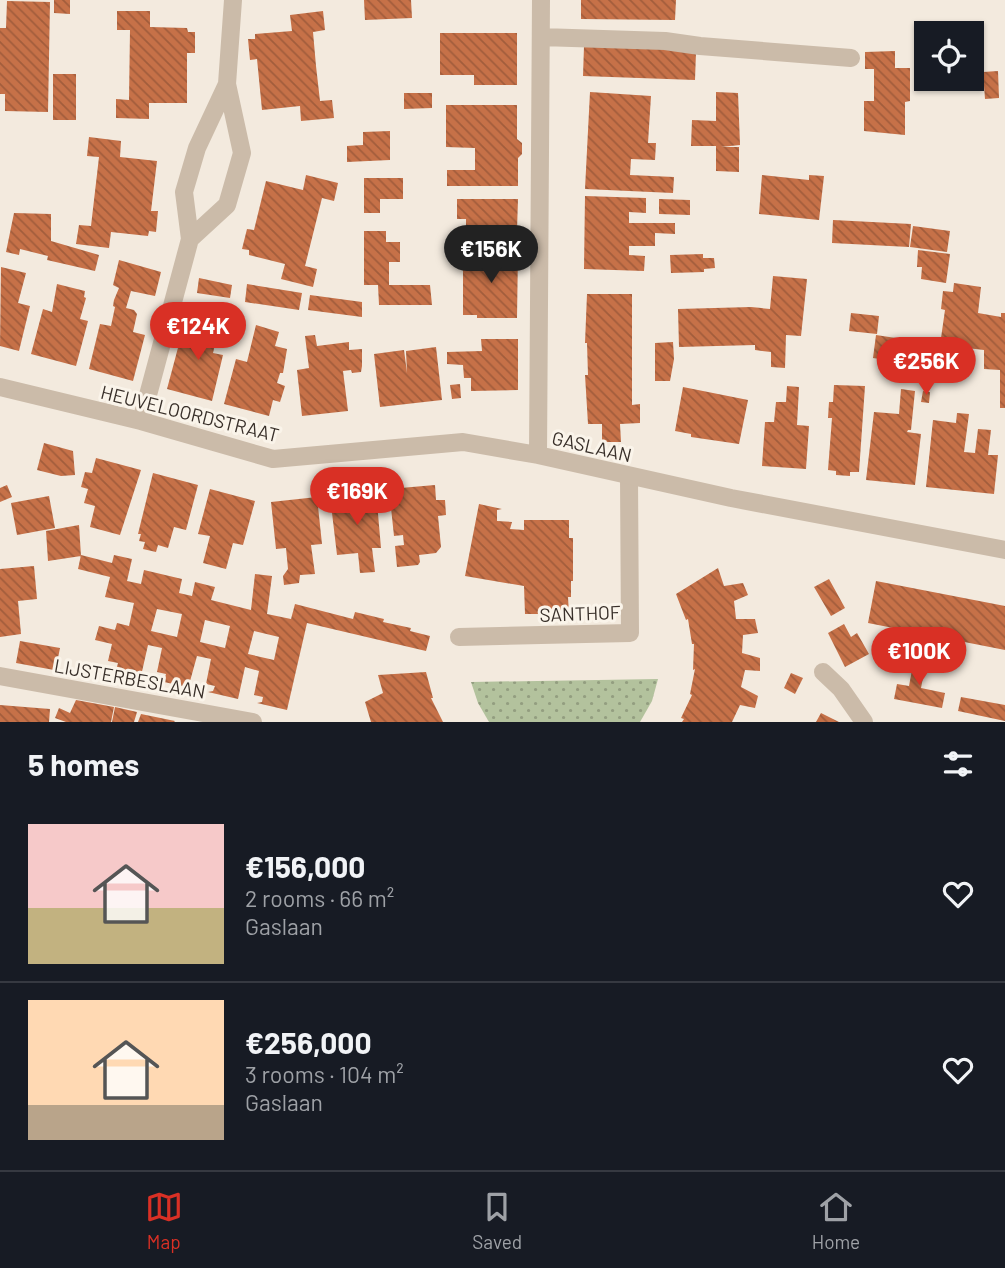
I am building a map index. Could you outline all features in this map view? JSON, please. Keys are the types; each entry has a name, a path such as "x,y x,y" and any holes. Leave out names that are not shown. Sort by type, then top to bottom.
{"street":[{"path":"190,239 227,205 242,153 227,84 233,0"},
{"name":"GASLAAN","path":"541,0 538,455 731,498 1005,550"},
{"path":"541,37 665,41 851,58"},
{"path":"141,421 190,239 184,192 197,148 227,84"},
{"name":"HEUVELOORDSTRAAT","path":"0,387 141,421 272,459 463,442 538,455"},
{"name":"SANTHOF","path":"459,637 630,633 629,477"},
{"path":"823,672 841,690 864,722"},
{"name":"LIJSTERBESLAAN","path":"0,676 254,722"}],"green space":[{"path":"658,679 652,701 640,722 489,722 478,703 471,682"}],"building":[{"path":"54,0 70,0 70,14 54,13"},
{"path":"364,0 411,0 412,18 365,20"},
{"path":"581,0 676,0 675,20 581,19"},
{"path":"7,1 50,2 48,112 5,111 5,94 0,94 0,28 6,28"},
{"path":"117,11 150,11 150,27 187,28 188,32 195,32 195,53 187,53 187,103 149,103 149,119 116,118 116,99 129,100 130,30 117,30"},
{"path":"323,11 325,30 313,32 316,66 320,101 332,100 334,118 301,121 300,106 262,110 257,59 250,60 248,39 255,39 255,34 292,31 290,15"},
{"path":"440,33 517,33 517,85 474,85 474,75 440,75"},
{"path":"584,46 670,48 696,52 695,80 583,76"},
{"path":"895,51 895,68 910,68 910,101 905,102 905,135 864,131 864,101 874,101 874,69 865,69 865,52"},
{"path":"998,71 999,98 985,99 984,72"},
{"path":"53,74 76,74 76,120 53,120"},
{"path":"590,92 651,96 648,143 656,143 655,160 631,159 630,175 674,177 673,193 585,189"},
{"path":"716,92 738,93 740,145 721,147 739,147 739,172 716,171 716,146 691,146 692,120 716,121"},
{"path":"404,93 432,93 432,108 404,109"},
{"path":"446,105 517,105 517,139 522,143 522,154 518,158 518,186 447,186 447,170 475,170 475,148 446,147"},
{"path":"390,131 390,160 347,162 347,146 363,145 363,132"},
{"path":"89,137 121,141 120,157 157,161 151,211 158,211 156,232 149,231 148,236 111,232 109,248 76,244 79,225 91,226 99,157 87,156"},
{"path":"306,175 338,183 334,201 322,198 305,266 317,269 313,287 281,279 285,264 249,255 249,250 242,249 247,229 254,230 266,181 303,190"},
{"path":"762,175 809,180 809,175 824,176 819,220 759,214"},
{"path":"364,178 403,178 403,199 380,199 380,213 364,213"},
{"path":"585,196 646,198 646,213 629,212 629,223 675,223 675,234 655,233 655,246 629,246 629,255 645,256 644,271 584,269"},
{"path":"457,199 518,199 517,230 466,231 466,219 457,219"},
{"path":"659,199 690,200 690,215 659,214"},
{"path":"14,213 51,214 51,241 99,255 95,271 47,260 48,256 20,249 19,255 6,252"},
{"path":"833,220 911,224 909,247 832,243"},
{"path":"913,226 950,231 947,252 910,247"},
{"path":"364,231 386,231 386,242 400,242 400,262 389,262 389,285 430,285 432,305 379,305 378,285 364,285"},
{"path":"918,250 950,254 946,283 921,279 922,267 917,267"},
{"path":"518,252 517,318 477,318 477,315 463,315 463,253"},
{"path":"703,254 703,258 714,258 715,268 704,269 704,272 671,273 670,255"},
{"path":"119,260 161,272 155,296 131,291 126,308 137,314 133,332 145,335 133,381 89,369 100,324 111,326 114,300 119,288 113,285"},
{"path":"1,267 26,273 18,303 30,306 19,351 0,346"},
{"path":"773,276 807,279 801,336 786,335 785,368 771,367 771,352 755,350 755,345 679,347 678,309 770,309"},
{"path":"199,278 232,285 230,298 197,293"},
{"path":"954,283 981,287 978,313 1001,317 1001,313 1005,313 1005,408 1000,408 1000,370 984,369 984,350 940,345 945,310 941,309 943,291 953,292"},
{"path":"57,284 85,291 86,298 80,319 88,321 76,366 31,354 43,309 52,312"},
{"path":"247,284 302,293 299,310 245,302"},
{"path":"587,294 632,294 632,405 640,404 640,423 620,424 621,442 602,442 602,424 588,424 585,375 588,375 585,343"},
{"path":"310,295 362,302 362,317 308,310"},
{"path":"851,313 879,316 877,334 849,331"},
{"path":"209,317 225,321 213,353 223,355 212,401 167,389 179,344 190,347 196,320 208,323"},
{"path":"256,325 279,332 275,346 287,349 283,373 280,373 277,383 285,386 280,402 273,400 269,416 224,404 236,359 247,362"},
{"path":"315,335 317,346 349,342 349,350 362,349 361,372 343,371 348,411 302,416 297,370 309,368 305,336"},
{"path":"876,335 909,340 905,363 873,358"},
{"path":"481,339 518,339 518,390 471,391 471,378 464,378 463,365 447,364 447,352 482,351"},
{"path":"673,342 674,359 670,381 655,381 655,343"},
{"path":"436,347 442,400 380,407 374,354 404,350 407,373 406,351"},
{"path":"941,351 963,353 962,367 939,365"},
{"path":"460,384 461,398 452,399 450,385"},
{"path":"834,385 865,386 859,472 850,472 850,476 836,475 836,471 828,470 832,418 828,418 829,402 833,402"},
{"path":"787,386 799,387 797,425 809,426 806,469 762,466 765,422 774,422 776,402 786,402"},
{"path":"683,387 748,400 739,444 691,437 691,434 675,431"},
{"path":"901,389 915,391 911,430 907,432 921,434 915,485 866,480 874,412 899,414"},
{"path":"923,391 930,392 929,403 921,402"},
{"path":"957,413 969,414 964,452 975,453 978,429 991,430 988,455 998,455 994,494 926,487 933,420 956,423"},
{"path":"44,443 73,451 75,475 61,476 37,470"},
{"path":"96,458 141,470 120,535 90,527 95,506 84,503 88,489 81,487 85,472 92,473"},
{"path":"153,473 198,485 186,530 174,527 168,548 158,545 156,552 143,549 145,542 139,541 141,534 138,534"},
{"path":"7,485 12,497 0,502 0,488"},
{"path":"435,485 436,500 445,500 446,515 438,516 441,547 436,553 419,555 418,565 397,567 395,546 404,545 403,535 394,536 389,489"},
{"path":"210,489 255,501 243,545 233,543 226,569 203,563 210,536 198,534"},
{"path":"376,491 381,548 372,548 375,572 360,573 358,553 337,555 330,496"},
{"path":"49,496 55,528 17,535 11,503"},
{"path":"317,497 322,544 311,545 315,574 300,575 299,583 284,585 283,576 288,569 286,548 276,549 271,502"},
{"path":"479,504 502,509 497,510 497,521 512,522 510,529 524,530 524,520 569,520 569,538 573,538 573,581 571,597 568,597 569,614 525,614 524,586 465,576"},
{"path":"79,525 81,556 48,561 46,531"},
{"path":"81,555 112,563 114,555 132,559 127,581 141,584 144,570 182,579 179,593 192,596 195,582 215,587 211,600 251,610 255,574 272,576 267,614 291,619 295,604 353,619 355,612 384,619 383,622 411,628 410,631 430,636 426,651 307,623 287,710 257,703 262,702 263,697 254,695 259,671 245,667 238,699 208,692 213,691 215,686 206,684 211,659 197,656 187,692 187,687 164,682 166,674 157,672 162,648 148,645 141,676 116,670 118,663 108,661 112,644 95,640 99,626 115,630 117,623 129,626 134,603 105,597 110,577 78,569","holes":["157,609 182,614 177,637 151,631","205,620 230,626 225,648 200,642","254,631 279,637 274,660 248,654"]},
{"path":"34,566 37,599 18,601 21,634 0,637 0,569"},
{"path":"718,568 724,586 743,583 748,595 734,601 736,619 755,619 758,633 743,635 742,653 760,658 760,671 745,670 741,687 758,696 755,708 740,705 732,722 682,722 684,719 681,718 692,695 694,644 688,619 686,620 676,594"},
{"path":"829,579 845,608 831,616 814,587"},
{"path":"876,581 1005,606 1005,650 868,623"},
{"path":"844,624 851,637 857,633 869,654 845,667 828,633"},
{"path":"20,641 60,648 56,668 54,670 16,663"},
{"path":"915,654 927,657 921,688 945,693 942,708 894,699 897,684 909,686"},
{"path":"426,672 431,698 443,722 371,722 365,702 383,693 378,675"},
{"path":"791,673 803,678 795,694 784,688"},
{"path":"961,697 1005,705 1005,721 958,711"},
{"path":"76,700 114,707 111,722 66,722 55,718 59,708 70,713"},
{"path":"0,705 50,709 49,722 0,722"},
{"path":"115,707 137,712 134,722 112,722"},
{"path":"821,713 839,722 816,722"},
{"path":"141,714 175,721 138,722"}]}
